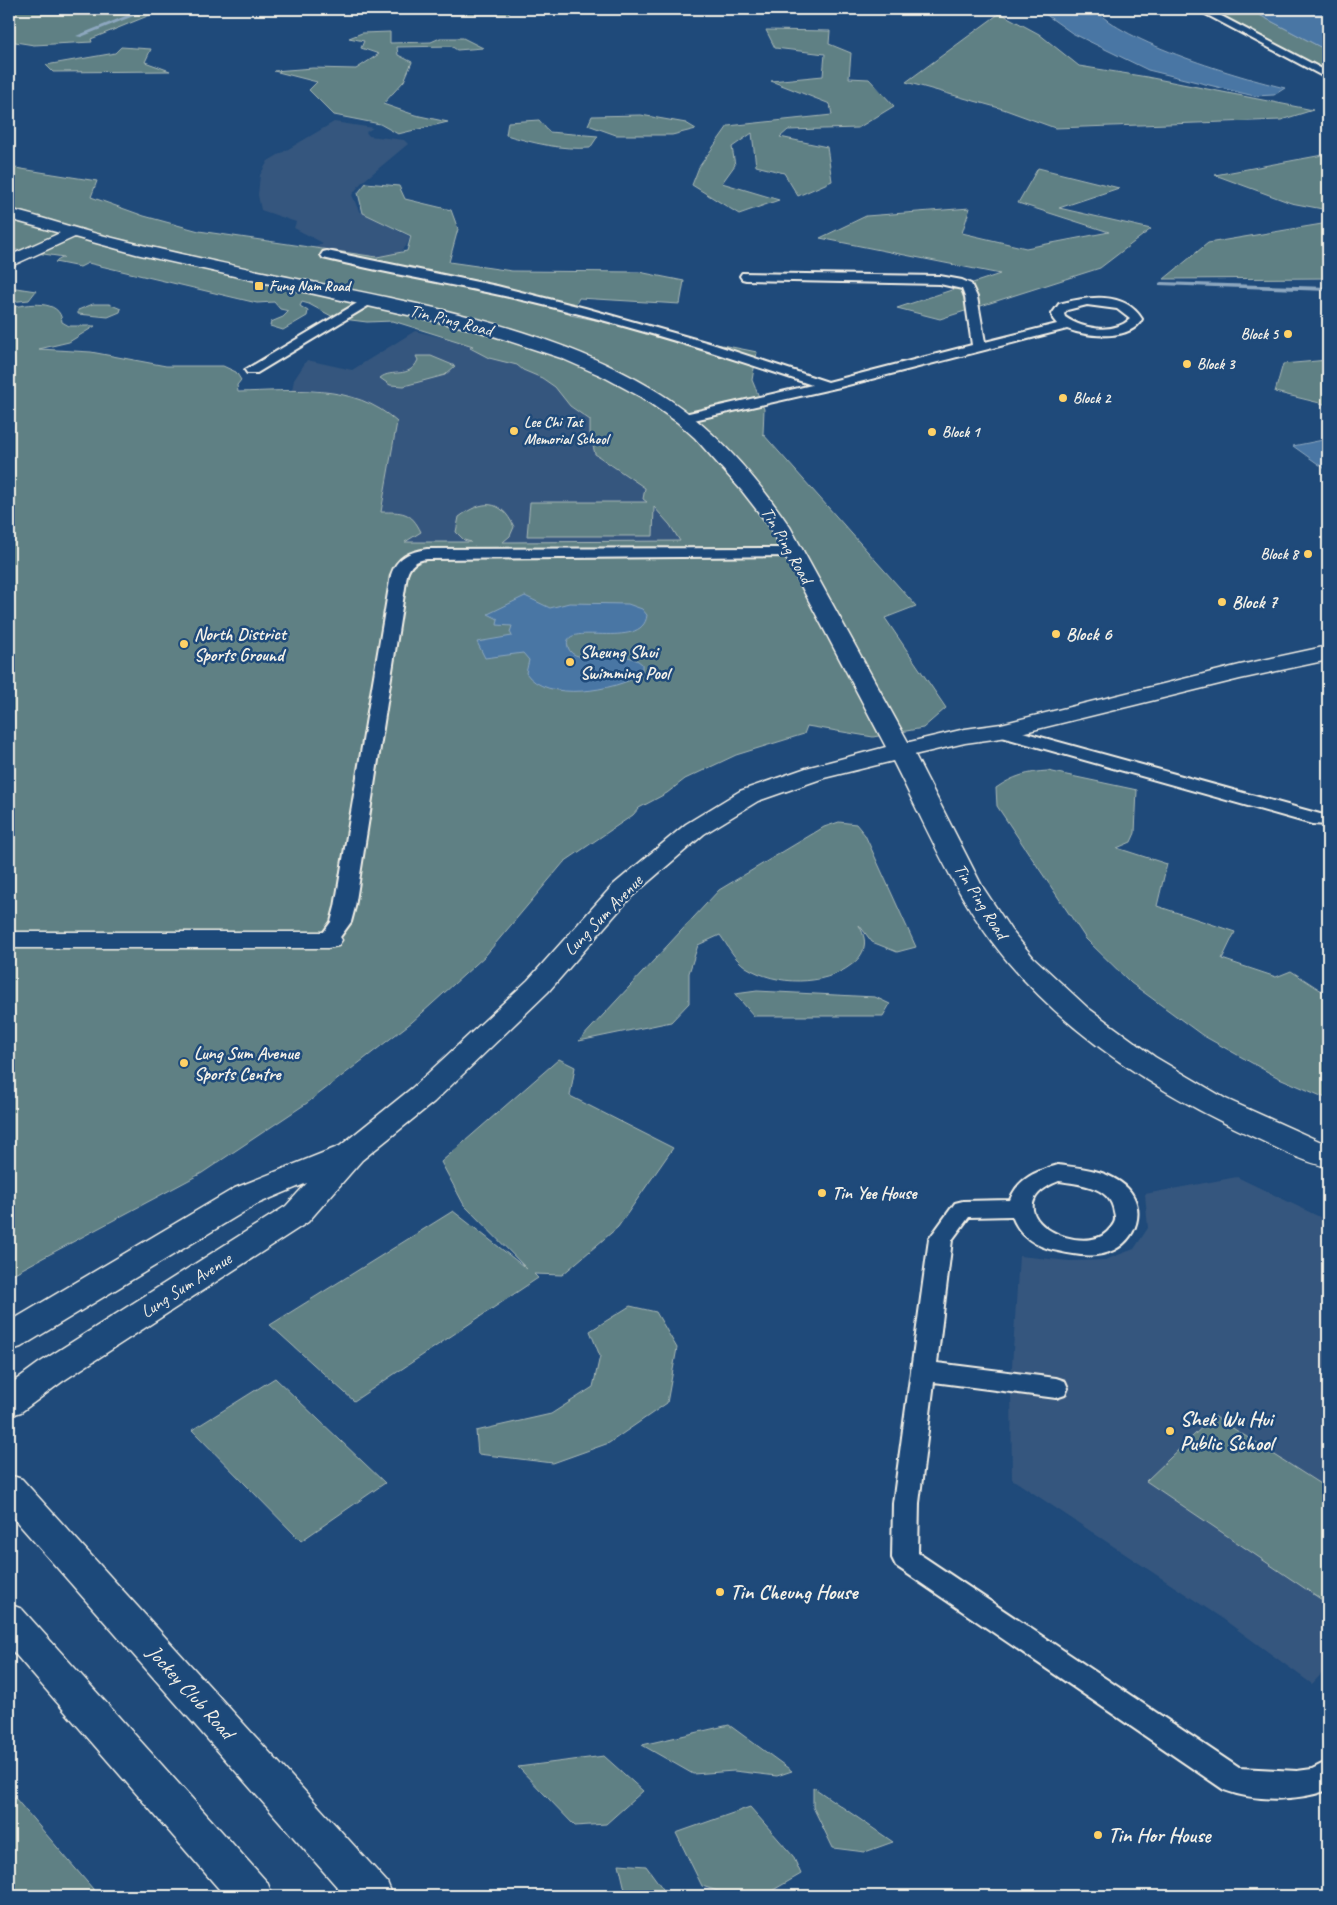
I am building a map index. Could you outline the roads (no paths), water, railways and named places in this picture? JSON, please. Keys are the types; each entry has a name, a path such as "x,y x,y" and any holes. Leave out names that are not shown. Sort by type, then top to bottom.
{"street":[{"name":"Tin Ping Road","path":"9,214 71,233 485,328 569,354 614,375 664,403 685,418 705,437 758,496 780,527 900,751 968,886 987,917 1021,960 1068,1007 1112,1041 1164,1076 1229,1112 1328,1157"},
{"path":"9,262 71,233"},
{"name":"Lung Sum Avenue","path":"9,1403 51,1372 297,1214 350,1153 430,1088 538,986 622,891 695,829 748,796 815,773 900,751 965,736 1001,731 1240,672 1328,653"},
{"path":"9,940 328,940"},
{"name":"Lung Sum Avenue","path":"9,1338 246,1196 350,1153"},
{"name":"Jockey Club Road","path":"9,1489 372,1896"},
{"path":"9,1620 252,1896"}],"lane":[{"path":"1201,9 1328,76"},
{"path":"327,255 498,290 575,310 748,359 827,386"},
{"path":"746,276 958,282 967,287 971,297 979,348"},
{"path":"252,370 369,300"},
{"path":"685,418 827,386 1068,325 1085,330 1114,331 1129,327 1136,319 1129,310 1120,306 1100,302 1087,302 1068,305 1059,310 1059,319 1068,325"},
{"path":"328,940 341,922 346,906 402,564 427,554 794,553"},
{"path":"1001,731 1319,820 1328,820"},
{"path":"1058,1173 1076,1173 1094,1178 1110,1186 1121,1196 1127,1209 1128,1221 1123,1232 1113,1241 1098,1246 1081,1248 1063,1246 1046,1240 1033,1231 1024,1220 1020,1208 1022,1195 1030,1185 1042,1177 1058,1173"},
{"path":"1020,1208 963,1209 941,1239 906,1503 905,1558 1234,1781 1284,1786 1324,1779 1328,1774"},
{"path":"924,1371 1056,1388"}],"waterway":[{"path":"79,36 135,14 166,9"},
{"path":"1161,284 1328,289"}],"place":[{"name":"Fung Nam Road","path":"259,286"},
{"name":"Block 5","path":"1288,334"},
{"name":"Block 3","path":"1187,364"},
{"name":"Block 2","path":"1063,398"},
{"name":"Lee Chi Tat Memorial School","path":"514,431"},
{"name":"Block 1","path":"932,432"},
{"name":"Block 8","path":"1308,554"},
{"name":"Block 7","path":"1222,602"},
{"name":"Block 6","path":"1056,634"},
{"name":"North District Sports Ground","path":"184,644"},
{"name":"Sheung Shui Swimming Pool","path":"570,662"},
{"name":"Lung Sum Avenue Sports Centre","path":"184,1063"},
{"name":"Tin Yee House","path":"822,1193"},
{"name":"Shek Wu Hui Public School","path":"1170,1431"},
{"name":"Tin Cheung House","path":"720,1592"},
{"name":"Tin Hor House","path":"1098,1835"}]}
